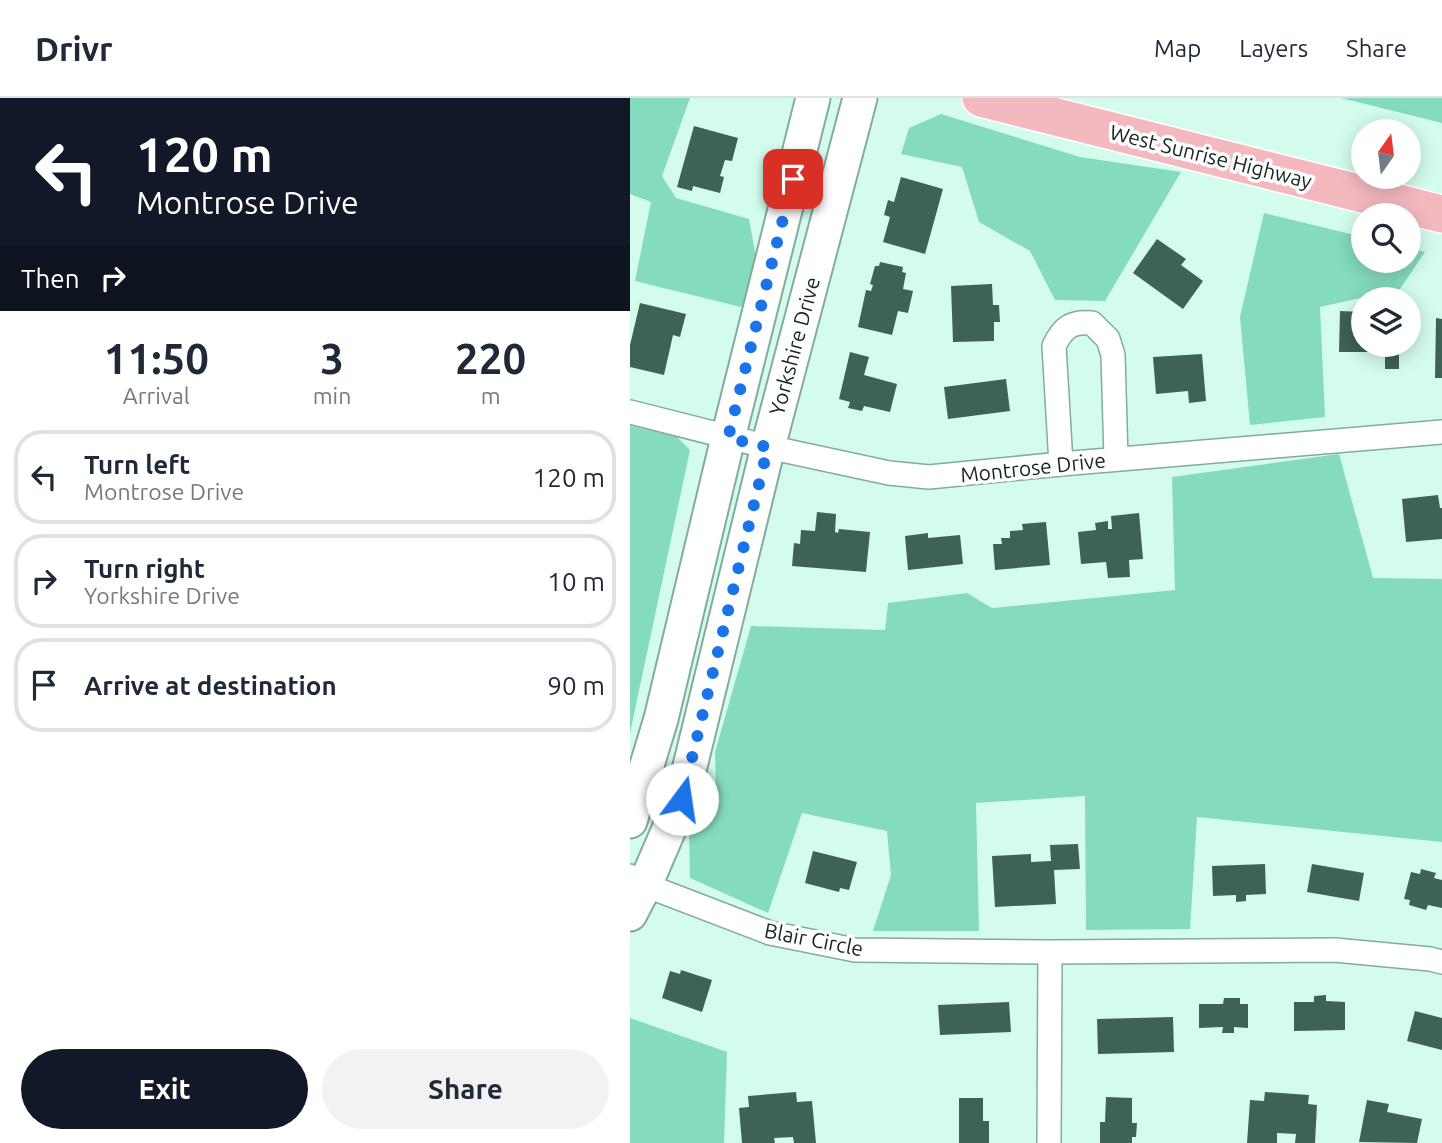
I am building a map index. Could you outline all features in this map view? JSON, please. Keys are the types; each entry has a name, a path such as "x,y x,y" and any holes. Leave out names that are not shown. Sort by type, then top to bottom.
{"main road":[{"name":"West Sunrise Highway","path":"981,98 1442,214"}],"street":[{"name":"Yorkshire Drive","path":"630,821 661,719 813,98"},
{"name":"Yorkshire Drive","path":"630,915 638,881 682,799 768,447 860,98"},
{"path":"1061,464 1054,346 1062,331 1076,322 1092,323 1108,339 1112,355 1116,459"},
{"name":"Montrose Drive","path":"630,412 768,447 889,473 929,478 1116,459 1442,432"},
{"name":"Blair Circle","path":"638,881 770,933 855,950 1335,950 1442,962"},
{"path":"1049,1143 1050,952"}],"green space":[{"path":"630,98 690,98 662,176 676,198 749,219 759,274 741,307 635,281 651,202 630,194"},
{"path":"1341,98 1442,98 1442,123"},
{"path":"941,114 1080,157 1181,172 1105,301 1055,300 1030,251 979,222 962,167 901,154 909,128"},
{"path":"1264,213 1351,234 1351,273 1411,273 1401,287 1351,287 1351,300 1320,307 1325,417 1250,425 1240,317"},
{"path":"630,426 677,437 690,450 630,733"},
{"path":"1339,454 1373,578 1442,579 1442,842 1197,817 1190,929 1086,930 1085,796 976,803 979,931 873,931 891,875 887,831 802,813 768,913 690,878 689,828 699,805 716,790 715,752 751,626 885,630 888,603 967,593 992,608 1175,590 1172,477"},
{"path":"630,1018 727,1052 724,1143 630,1143"}],"building":[{"path":"694,126 738,138 732,161 725,160 720,176 724,177 720,193 693,186 692,191 677,187"},
{"path":"901,177 943,189 925,254 883,242 890,217 884,215 888,200 894,202"},
{"path":"1157,239 1186,259 1181,265 1203,281 1183,309 1133,273"},
{"path":"880,262 903,267 902,272 906,273 903,289 913,291 908,313 898,311 892,335 858,327 866,290 871,291 875,266 879,266"},
{"path":"992,284 993,305 999,305 1000,322 994,322 994,341 953,342 951,286"},
{"path":"640,303 686,314 680,337 673,335 664,375 630,367 630,345"},
{"path":"1340,311 1351,311 1351,352 1339,352"},
{"path":"1436,318 1442,319 1442,378 1435,378"},
{"path":"850,352 869,357 864,375 897,384 890,412 864,406 862,411 848,408 850,402 839,399"},
{"path":"1202,354 1206,401 1189,403 1188,391 1156,394 1153,357"},
{"path":"1385,357 1399,357 1399,369 1385,369"},
{"path":"1006,379 1010,411 948,419 944,387"},
{"path":"1438,495 1442,508 1442,539 1406,542 1402,499"},
{"path":"817,512 836,514 835,532 838,533 839,529 870,532 866,572 792,566 794,543 800,544 801,530 815,531"},
{"path":"1139,513 1143,559 1129,560 1130,577 1108,578 1106,562 1081,564 1078,532 1096,530 1095,523 1108,521 1108,529 1112,529 1111,516"},
{"path":"1046,522 1050,565 995,570 993,544 1002,544 1001,538 1010,538 1010,531 1023,530 1022,524"},
{"path":"928,533 928,538 960,535 963,564 908,570 905,536"},
{"path":"1078,844 1080,869 1054,870 1056,904 995,907 992,856 1031,854 1031,862 1051,861 1050,845"},
{"path":"813,851 857,862 849,890 840,888 839,892 805,883"},
{"path":"1265,864 1266,894 1246,895 1246,901 1236,902 1236,895 1213,896 1212,866"},
{"path":"1312,864 1364,873 1359,901 1307,892"},
{"path":"1421,869 1436,873 1434,878 1442,880 1442,908 1428,905 1426,910 1409,905 1410,900 1404,899 1411,872 1420,874"},
{"path":"681,970 712,980 702,1012 662,998 670,971 680,974"},
{"path":"1326,995 1326,1001 1345,1002 1345,1030 1294,1031 1294,1002 1314,1002 1314,996"},
{"path":"1224,998 1240,998 1240,1004 1248,1004 1248,1028 1234,1027 1234,1033 1222,1033 1223,1027 1199,1028 1199,1004 1223,1004"},
{"path":"1009,1002 1011,1032 940,1035 938,1005"},
{"path":"1415,1011 1442,1018 1442,1050 1407,1041"},
{"path":"1173,1017 1174,1052 1098,1054 1097,1019"},
{"path":"796,1092 797,1102 812,1101 816,1143 794,1143 793,1137 774,1138 775,1143 742,1143 739,1108 749,1107 748,1096"},
{"path":"1265,1092 1309,1095 1308,1104 1317,1105 1315,1143 1295,1143 1296,1134 1277,1133 1277,1143 1247,1143 1250,1100 1264,1101"},
{"path":"1106,1097 1132,1098 1132,1123 1137,1123 1136,1137 1132,1137 1132,1143 1100,1143 1100,1122 1105,1122"},
{"path":"959,1098 983,1098 983,1121 989,1121 989,1143 959,1143"},
{"path":"1367,1100 1389,1104 1387,1112 1422,1119 1417,1143 1359,1142"}],"route":[{"path":"682,799 768,447 728,438 793,179"}]}
